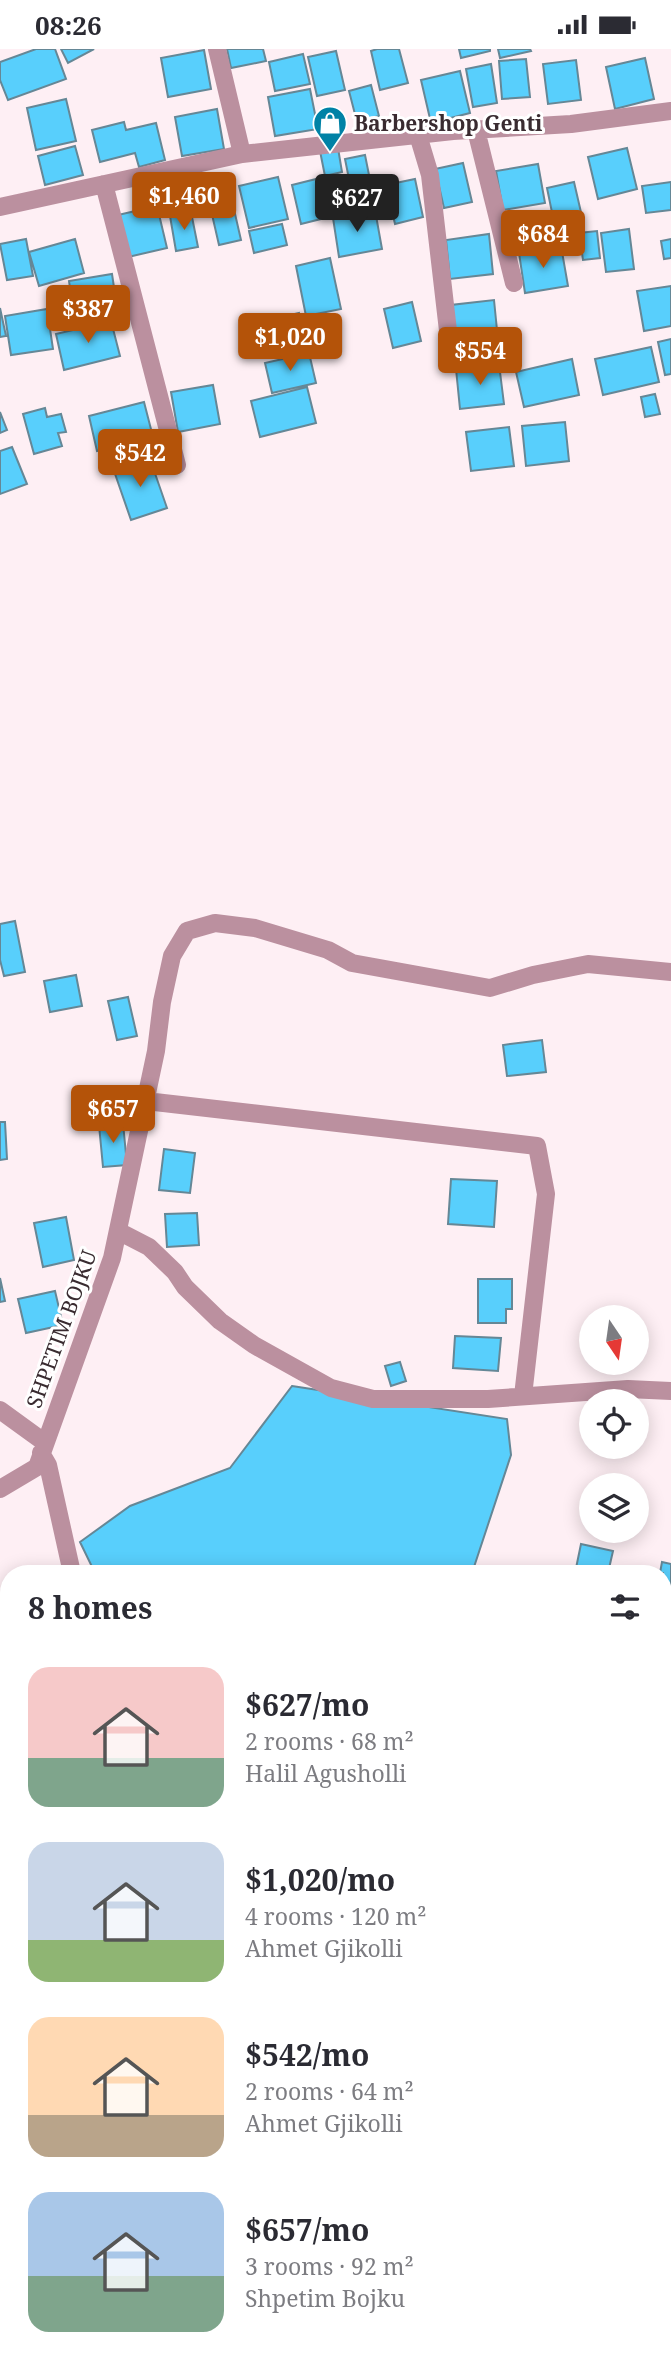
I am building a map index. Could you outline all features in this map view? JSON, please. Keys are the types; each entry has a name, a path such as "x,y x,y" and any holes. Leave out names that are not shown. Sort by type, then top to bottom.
{"street":[{"path":"217,49 242,154"},
{"path":"0,207 242,154 418,135 571,124 671,111"},
{"path":"476,130 514,283"},
{"path":"418,135 430,175 450,348"},
{"path":"104,184 177,465"},
{"name":"SHPETIM BOJKU","path":"0,1489 37,1467 107,1271 146,1101 172,956 187,931 215,923 256,928 328,950 352,963 490,988 533,975 588,964 671,972"},
{"path":"146,1101 537,1146 547,1194 523,1396"},
{"name":"SHPETIM BOJKU","path":"118,1231 149,1247 220,1321 287,1365 331,1388 373,1399 488,1399 628,1389 671,1391"},
{"name":"SHPETIM BOJKU","path":"0,1410 43,1447"},
{"path":"43,1447 70,1565"}],"building":[{"path":"36,49 55,49 66,79 8,100 0,80 0,62"},
{"path":"61,49 94,49 68,63"},
{"path":"227,49 263,49 266,61 231,68"},
{"path":"399,49 408,83 380,90 371,51"},
{"path":"459,49 490,49 490,51 461,58"},
{"path":"498,49 530,49 531,51 500,58"},
{"path":"204,50 211,89 168,97 161,58"},
{"path":"336,51 345,90 317,96 308,57"},
{"path":"303,54 310,84 275,91 269,62"},
{"path":"645,58 654,99 615,109 606,67"},
{"path":"526,59 530,97 502,99 499,61"},
{"path":"576,60 581,100 548,104 543,64"},
{"path":"491,64 497,103 473,107 466,69"},
{"path":"460,71 470,113 431,123 421,80"},
{"path":"371,85 379,116 357,122 349,91"},
{"path":"310,89 318,129 275,136 268,97"},
{"path":"66,99 76,141 36,150 27,108"},
{"path":"217,109 224,149 182,156 175,117"},
{"path":"124,122 126,130 156,123 165,160 139,167 135,153 100,162 92,130"},
{"path":"75,146 83,175 45,185 38,156"},
{"path":"338,148 342,172 325,176 320,151"},
{"path":"627,148 637,189 598,199 588,157"},
{"path":"365,155 374,200 354,204 345,159"},
{"path":"463,163 472,202 444,208 435,169"},
{"path":"538,164 545,203 503,210 496,171"},
{"path":"278,177 288,219 249,228 239,186"},
{"path":"320,178 329,217 301,224 292,185"},
{"path":"415,179 423,217 395,224 386,185"},
{"path":"574,182 583,221 555,227 547,188"},
{"path":"671,182 671,210 646,213 642,186"},
{"path":"230,192 241,240 219,245 208,197"},
{"path":"157,206 167,248 128,257 118,215"},
{"path":"375,210 382,249 339,257 333,218"},
{"path":"191,212 198,247 176,251 170,216"},
{"path":"282,224 287,245 254,253 249,231"},
{"path":"629,229 634,269 606,272 601,233"},
{"path":"597,231 600,258 583,260 579,233"},
{"path":"489,234 493,274 450,279 446,240"},
{"path":"26,239 33,276 7,280 0,244"},
{"path":"75,239 84,273 39,286 29,252"},
{"path":"671,239 671,258 664,259 661,241"},
{"path":"561,246 568,286 525,293 519,253"},
{"path":"330,258 341,309 306,316 296,266"},
{"path":"112,274 118,314 75,321 69,281"},
{"path":"671,286 671,326 644,331 637,291"},
{"path":"494,300 498,340 456,345 451,305"},
{"path":"412,302 421,341 393,348 384,309"},
{"path":"0,308 6,336 0,337"},
{"path":"47,309 53,349 11,355 5,316"},
{"path":"299,313 306,343 263,353 256,323"},
{"path":"111,321 120,356 64,370 56,334"},
{"path":"671,339 671,374 665,375 658,342"},
{"path":"651,347 659,382 603,395 595,359"},
{"path":"309,353 316,383 272,393 265,363"},
{"path":"572,359 579,395 524,407 516,372"},
{"path":"499,364 504,404 460,409 456,369"},
{"path":"213,385 220,424 178,432 171,392"},
{"path":"307,387 316,423 260,437 251,401"},
{"path":"655,394 660,414 645,417 641,397"},
{"path":"144,402 153,437 97,451 89,416"},
{"path":"45,408 47,417 61,414 66,432 58,433 62,446 34,454 23,414"},
{"path":"0,412 7,430 0,433"},
{"path":"565,422 569,461 526,466 522,426"},
{"path":"509,427 514,466 471,471 466,432"},
{"path":"12,447 27,484 0,494 0,451"},
{"path":"150,459 167,508 131,520 114,471"},
{"path":"15,921 25,972 4,976 0,960 0,924"},
{"path":"76,975 82,1006 50,1012 44,981"},
{"path":"128,997 137,1036 117,1040 108,1001"},
{"path":"542,1040 546,1072 507,1076 503,1045"},
{"path":"0,1122 5,1122 7,1159 0,1160"},
{"path":"123,1123 127,1165 103,1167 99,1125"},
{"path":"164,1149 195,1153 190,1193 159,1190"},
{"path":"451,1179 497,1181 494,1227 448,1224"},
{"path":"197,1213 199,1245 167,1247 165,1214"},
{"path":"66,1217 74,1260 43,1267 34,1223"},
{"path":"0,1278 5,1301 0,1302"},
{"path":"478,1279 512,1279 512,1309 506,1309 506,1323 478,1323"},
{"path":"55,1291 63,1325 26,1333 18,1299"},
{"path":"455,1336 501,1338 498,1371 453,1368"},
{"path":"400,1362 406,1381 391,1386 385,1366"},
{"path":"292,1386 507,1419 511,1455 475,1565 91,1565 80,1542 130,1506 230,1468"},
{"path":"581,1544 613,1551 610,1565 577,1565"}],"place":[{"name":"Barbershop Genti","path":"330,153"}]}
